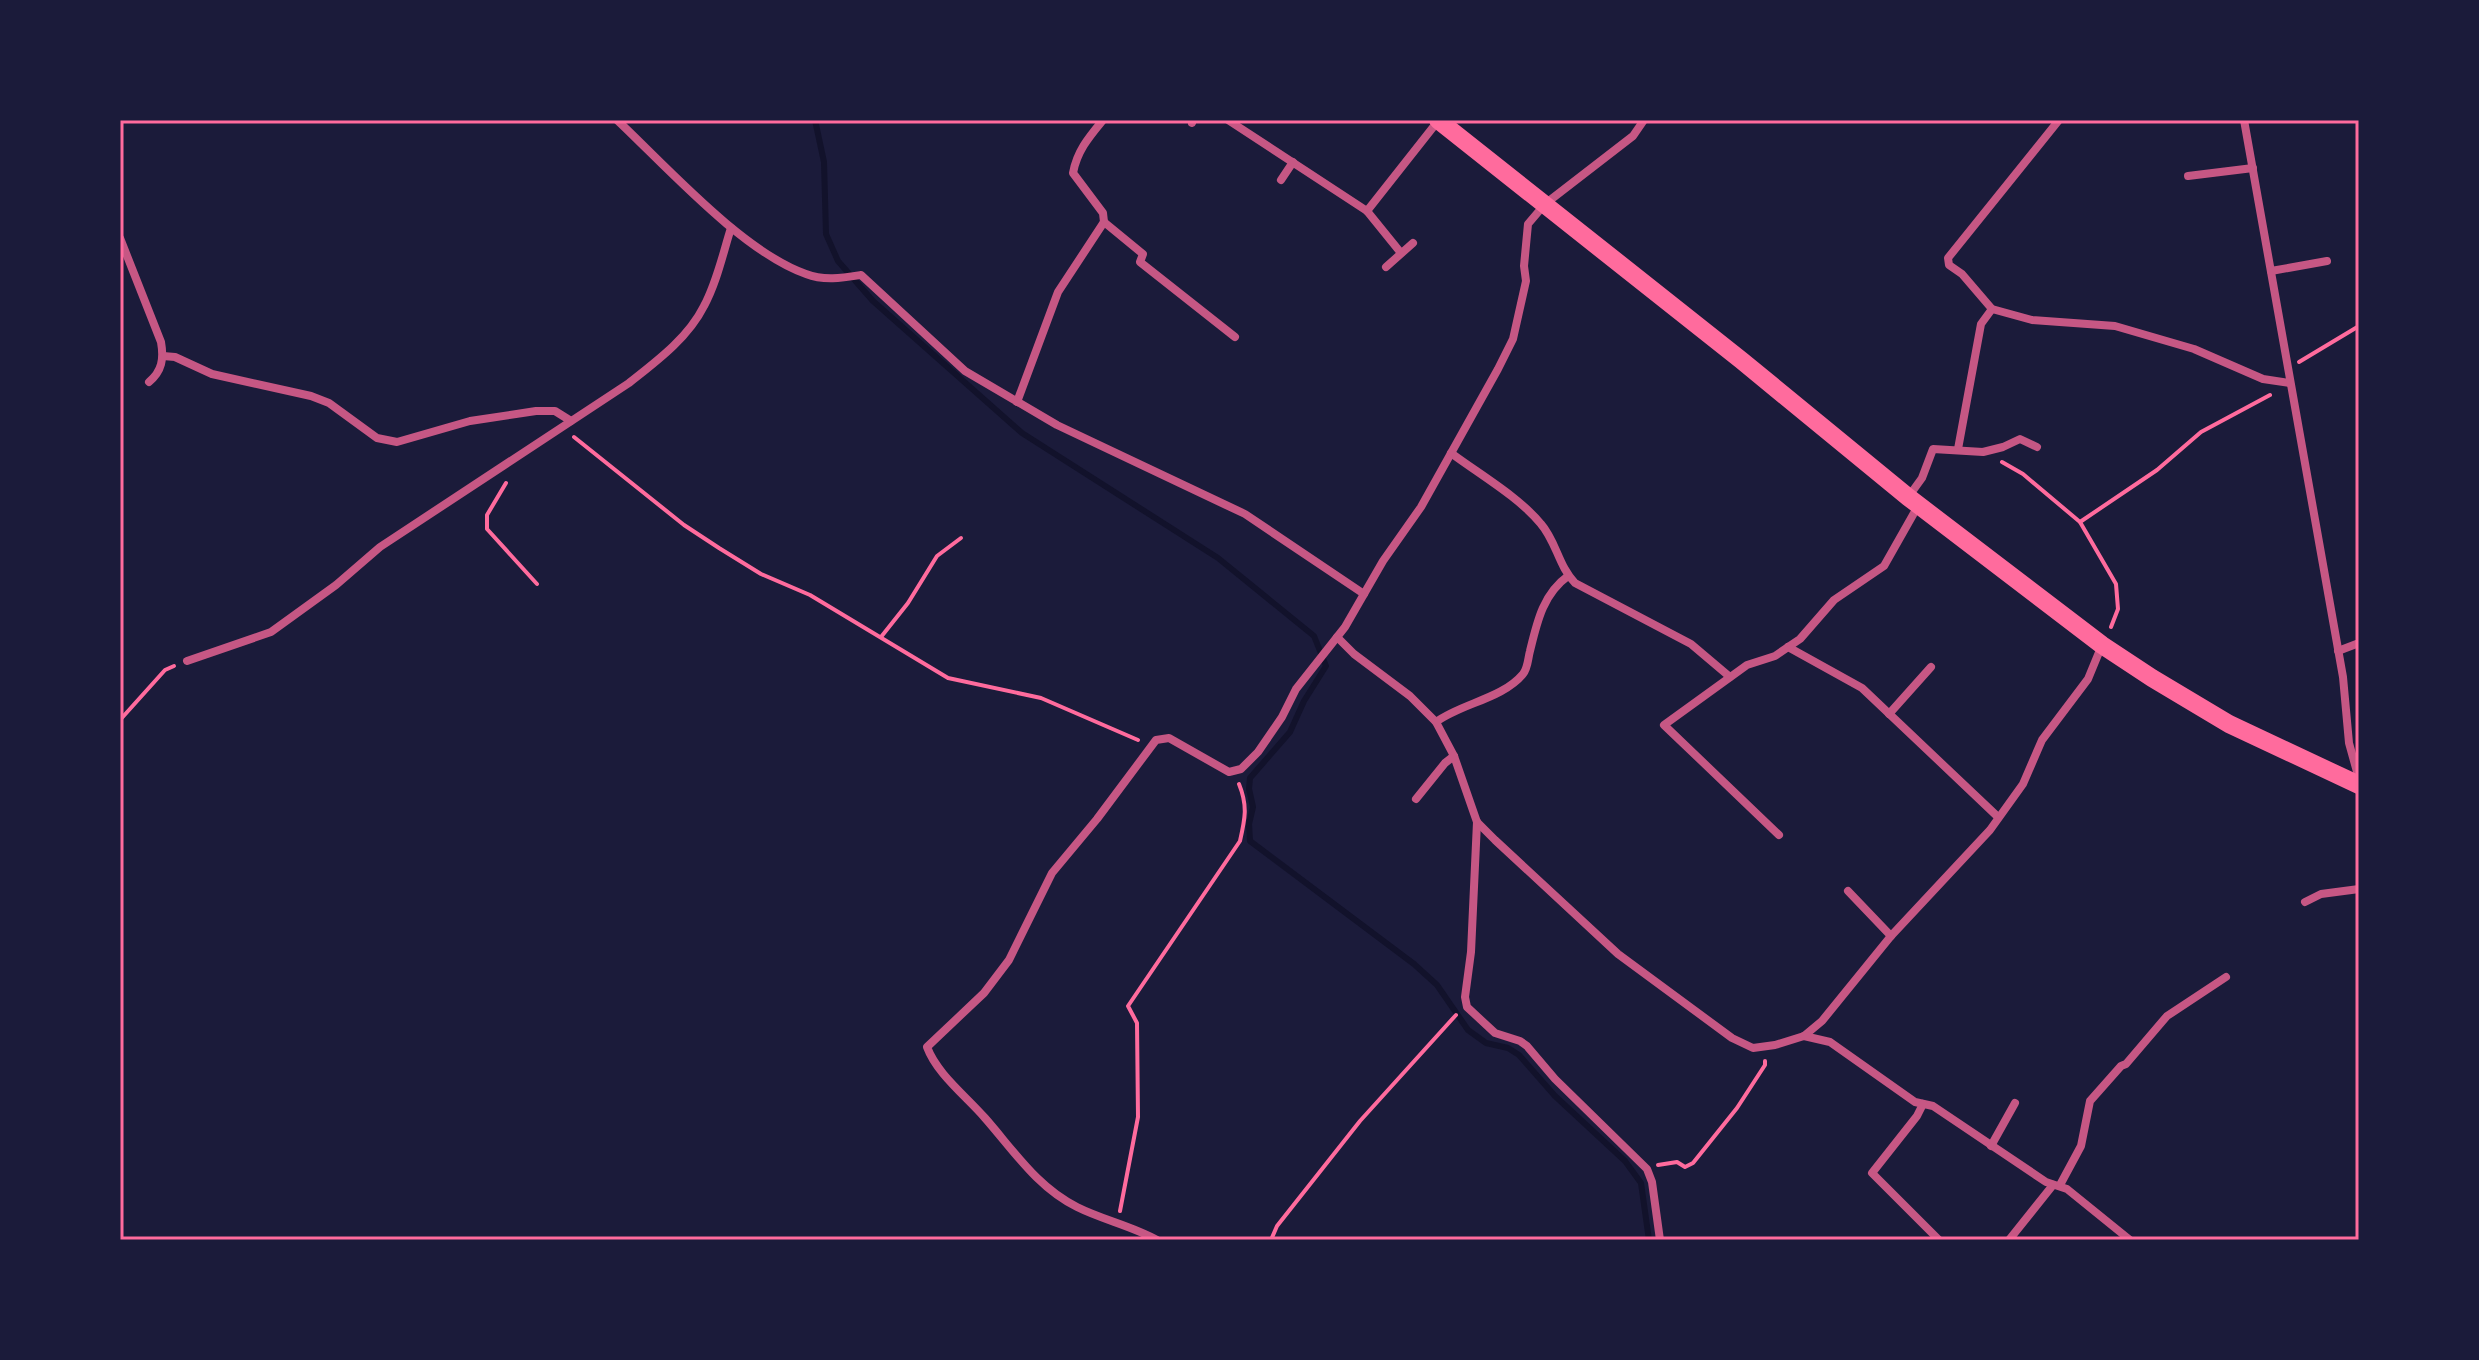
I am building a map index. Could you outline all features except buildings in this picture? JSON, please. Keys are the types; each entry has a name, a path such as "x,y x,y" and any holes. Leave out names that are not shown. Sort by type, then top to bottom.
{"highway":[{"path":"1438,120 1913,501 2102,645 2229,724 2359,782"}],"street":[{"path":"617,120 731,228 785,265 809,275 831,279 861,275 965,371 1057,425 1245,514 1364,594"},
{"path":"1017,402 1058,292 1104,222 1103,213 1073,173 1076,157 1103,120"},
{"path":"1228,120 1367,211 1401,253"},
{"path":"1367,211 1438,120"},
{"path":"1157,1240 1079,1208 1051,1191 1032,1174 932,1060 927,1047 984,993 1009,960 1052,873 1156,740 1169,738 1229,772 1241,769 1258,752 1282,717 1296,689 1337,637 1421,507 1513,339 1526,281 1524,266 1528,224 1545,204 1633,136 1644,120"},
{"path":"2059,120 1948,258 1949,265 1962,274 1992,309 2032,320 2115,326 2194,349 2263,379 2290,383"},
{"path":"2244,120 2338,651 2349,743 2359,782"},
{"path":"1281,180 1293,162"},
{"path":"2188,176 2253,168"},
{"path":"1104,222 1143,254 1140,262 1235,337"},
{"path":"187,661 271,632 336,585 380,547 629,383 664,355 704,307 731,228"},
{"path":"120,238 156,328 163,356 158,375 149,382"},
{"path":"1386,267 1413,243"},
{"path":"2271,271 2327,261"},
{"path":"1958,449 1981,324 1992,309"},
{"path":"163,356 175,357 212,374 311,396 329,403 377,438 397,442 470,421 536,411 555,411 571,421"},
{"path":"1779,835 1664,725 1747,665 1775,656 1800,639 1834,600 1884,566 1933,449 1983,452 2020,439 2037,447"},
{"path":"1451,453 1541,524 1555,545 1568,576 1575,583 1691,644 1730,677"},
{"path":"1436,722 1512,684 1525,672 1538,616 1554,586 1568,576"},
{"path":"1337,637 1354,654 1410,696 1436,722 1454,756 1477,822 1471,952 1465,997 1467,1007 1495,1033 1527,1046 1555,1079 1647,1169 1660,1240"},
{"path":"2338,651 2359,643"},
{"path":"1477,822 1618,954 1732,1038 1753,1048 1804,1036 1822,1021 1891,936 1998,817 2023,784 2042,740 2088,679 2102,645"},
{"path":"1788,647 1862,688 1998,817"},
{"path":"1889,714 1931,667"},
{"path":"1416,799 1454,756"},
{"path":"2305,902 2321,894 2359,889"},
{"path":"1848,891 1891,936"},
{"path":"2009,1240 2056,1185 2081,1146 2090,1101 2167,1016 2226,977"},
{"path":"1804,1036 1830,1042 1915,1102 1933,1106 2056,1185 2130,1240"},
{"path":"1991,1146 2015,1103"},
{"path":"1923,1104 1872,1173 1939,1240"}],"path":[{"path":"2288,368 2359,326"},
{"path":"2080,522 2157,470 2201,432 2290,383"},
{"path":"561,427 684,525 719,548 761,574 810,595 948,678 1061,705 1151,746"},
{"path":"1983,452 2023,474 2080,522 2116,584 2117,618 2102,645"},
{"path":"517,456 487,515 487,529 537,584"},
{"path":"881,637 908,603 937,556 961,538"},
{"path":"120,720 165,670 187,661"},
{"path":"1121,1224 1119,1207 1138,1117 1137,1023 1128,1006 1240,841 1246,802 1233,771"},
{"path":"1271,1240 1277,1226 1360,1121 1450,1019 1467,1007"},
{"path":"1647,1169 1666,1163 1677,1162 1685,1167 1693,1163 1737,1108 1765,1065 1764,1046"}],"waterway":[{"path":"815,120 824,162 826,234 838,261 873,301 1022,433 1218,558 1314,636 1326,666 1304,701 1290,732 1250,778 1253,807 1249,824 1250,841 1414,964 1437,985 1468,1030 1486,1043 1508,1048 1519,1055 1555,1096 1625,1161 1641,1183 1649,1240"}]}
